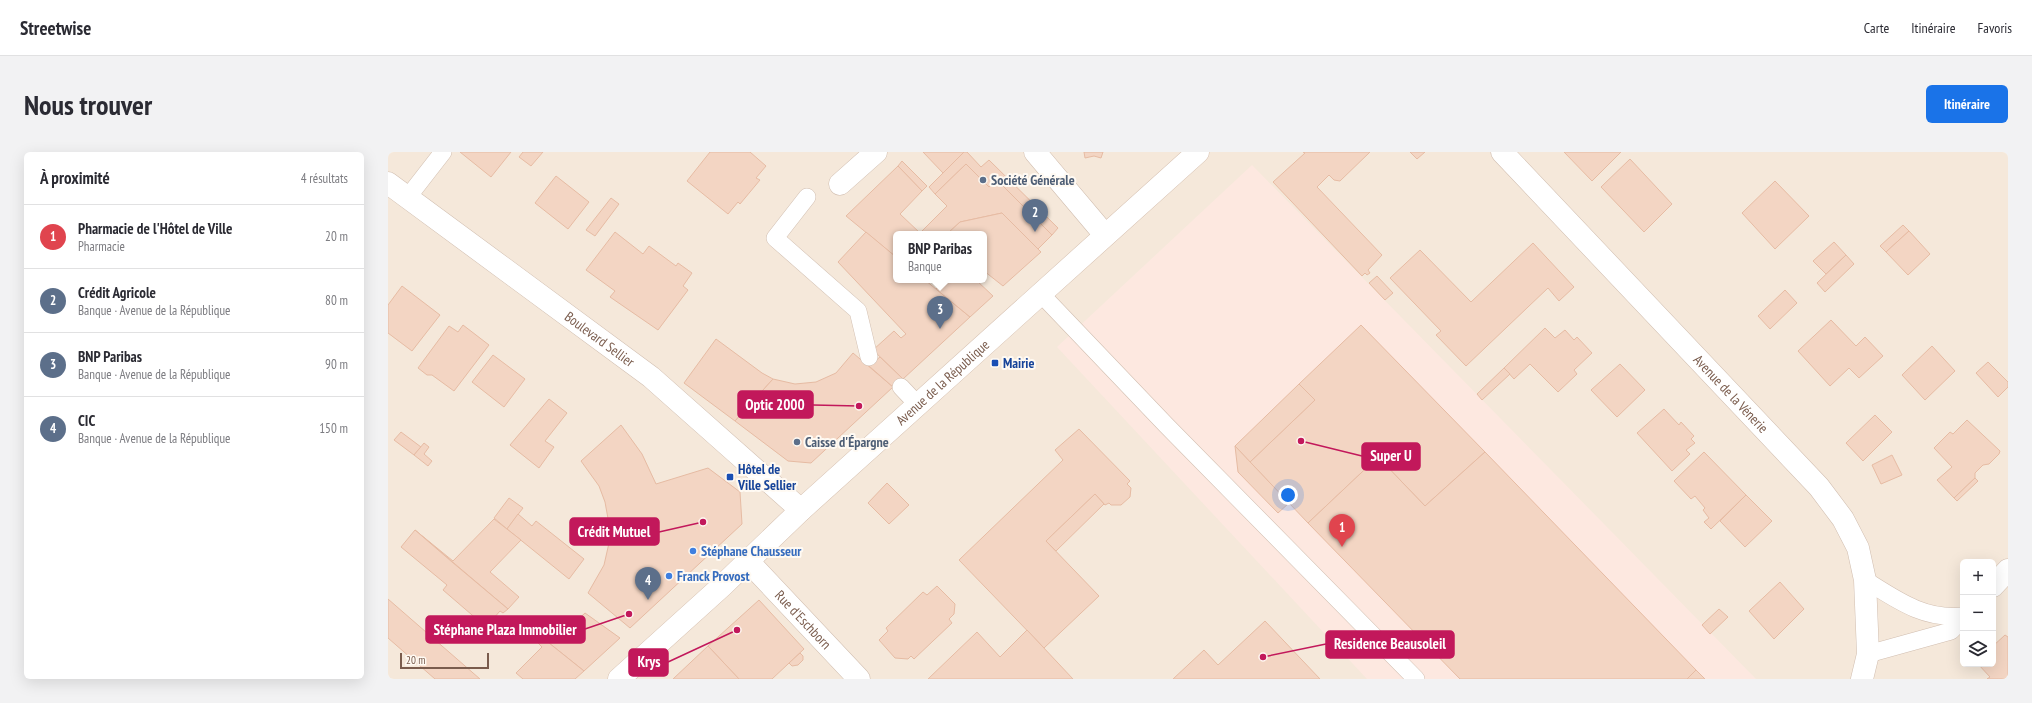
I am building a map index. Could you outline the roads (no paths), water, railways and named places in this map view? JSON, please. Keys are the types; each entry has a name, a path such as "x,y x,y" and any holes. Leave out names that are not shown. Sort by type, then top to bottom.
{"street":[{"path":"840,184 876,152"},
{"path":"1035,152 1105,235"},
{"name":"Avenue de la République","path":"619,679 722,586 747,560 801,510 1198,152"},
{"name":"Avenue de la Vénerie","path":"1502,152 1819,487 1843,520 1858,548 1865,580 1868,654 1862,679"},
{"name":"Boulevard Sellier","path":"388,183 651,377 801,510"},
{"name":"Rue d'Eschborn","path":"747,560 859,679"},
{"path":"1996,583 2008,570"}],"lane":[{"path":"408,197 443,152"},
{"path":"807,197 775,238 858,311 869,357"},
{"path":"1040,293 1166,426 1416,679"},
{"path":"902,387 918,405"},
{"path":"1865,580 1909,608 1946,618 1960,617"},
{"path":"1868,654 1951,631 1960,620"}],"place":[{"name":"Société Générale","path":"983,180"},
{"name":"Crédit Agricole","path":"1035,232"},
{"name":"BNP Paribas","path":"940,329"},
{"name":"Mairie","path":"995,363"},
{"name":"Optic 2000","path":"859,406"},
{"name":"Super U","path":"1301,441"},
{"name":"Caisse d'Épargne","path":"797,442"},
{"name":"Hôtel de Ville Sellier","path":"730,477"},
{"name":"Crédit Mutuel","path":"703,522"},
{"name":"Pharmacie de l'Hôtel de Ville","path":"1342,547"},
{"name":"Stéphane Chausseur","path":"693,551"},
{"name":"Franck Provost","path":"669,576"},
{"name":"CIC","path":"648,600"},
{"name":"Stéphane Plaza Immobilier","path":"629,614"},
{"name":"Krys","path":"737,630"},
{"name":"Residence Beausoleil","path":"1263,657"}]}
